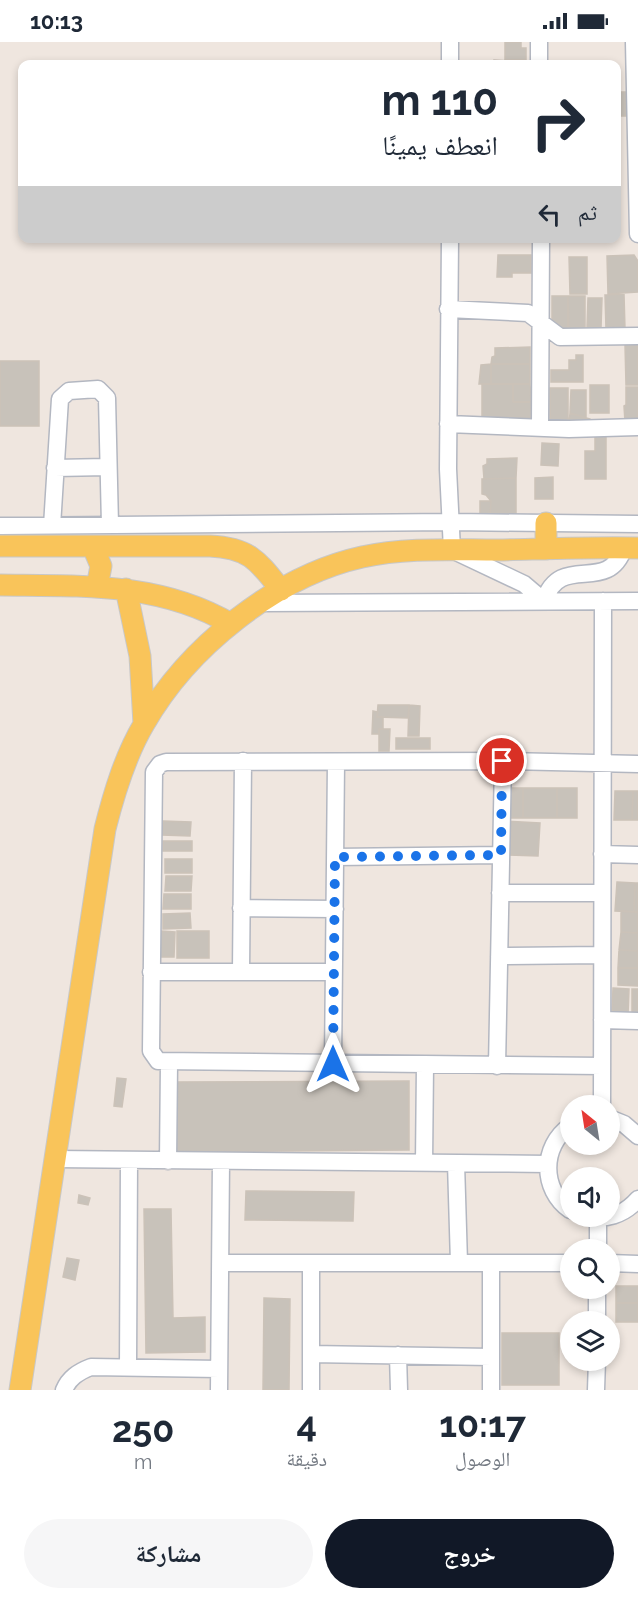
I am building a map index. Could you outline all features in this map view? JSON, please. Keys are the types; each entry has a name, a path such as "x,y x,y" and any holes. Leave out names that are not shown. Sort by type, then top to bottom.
{"main road":[{"path":"546,524 546,549"},
{"path":"0,546 234,548 253,558 281,590"},
{"path":"93,547 101,566 98,587"},
{"path":"20,1390 105,830 115,792 144,724 179,674 231,624 261,603 308,575 338,563 389,552 631,548"},
{"path":"0,585 126,589 189,603 231,624"},
{"path":"126,589 140,656 144,724"}],"street":[{"path":"450,42 450,60"},
{"path":"539,42 539,60"},
{"path":"634,42 638,234"},
{"path":"450,243 448,469 452,550 524,584 544,601"},
{"path":"540,428 541,243"},
{"path":"448,309 528,313 560,337 638,336"},
{"path":"52,526 60,399 69,391 98,389 106,398 110,525"},
{"path":"448,424 540,428 638,427"},
{"path":"55,468 107,467"},
{"path":"0,526 451,522 638,524"},
{"path":"544,601 549,589 562,576 604,571 631,548"},
{"path":"602,1095 603,601"},
{"path":"261,603 638,601"},
{"path":"602,1066 169,1062 154,1059 151,972 156,769 160,764 166,762 243,761 502,761 638,764"},
{"path":"240,972 243,761"},
{"path":"496,1066 502,761"},
{"path":"333,1064 336,762"},
{"path":"602,854 638,855"},
{"path":"335,857 501,855"},
{"path":"500,893 602,893"},
{"path":"241,908 335,909"},
{"path":"499,956 602,955"},
{"path":"151,972 334,972"},
{"path":"602,1020 638,1021"},
{"path":"168,1161 169,1062"},
{"path":"424,1163 425,1065"},
{"path":"620,1122 638,1136"},
{"path":"560,1136 550,1151 548,1164 551,1187 560,1201"},
{"path":"55,1159 548,1164"},
{"path":"128,1368 129,1160"},
{"path":"219,1390 221,1161"},
{"path":"456,1163 459,1263"},
{"path":"620,1214 638,1199"},
{"path":"220,1263 560,1263"},
{"path":"311,1263 311,1390"},
{"path":"491,1263 491,1390"},
{"path":"620,1263 638,1264"},
{"path":"311,1354 491,1357"},
{"path":"398,1355 399,1390"},
{"path":"64,1390 72,1377 81,1371 101,1367 219,1369"},
{"path":"596,1390 597,1371"}],"building":[{"path":"505,42 521,42 521,48 526,48 526,60 505,60"},
{"path":"621,92 626,92 627,116 621,116"},
{"path":"498,255 531,255 531,273 512,273 512,277 497,277"},
{"path":"634,255 638,261 638,292 608,294 607,256"},
{"path":"569,257 587,257 587,294 570,294"},
{"path":"624,294 625,329 606,329 605,295"},
{"path":"552,296 568,296 569,333 552,327"},
{"path":"568,296 585,296 585,330 568,330"},
{"path":"588,298 602,298 601,328 587,328"},
{"path":"625,345 638,345 638,385 626,385"},
{"path":"530,347 530,364 491,364 492,357 495,356 495,348"},
{"path":"576,355 583,355 583,382 551,382 551,370 569,370 569,360 576,360"},
{"path":"0,361 39,361 39,426 0,426"},
{"path":"491,364 491,384 479,384 481,365"},
{"path":"491,364 530,364 530,384 491,384"},
{"path":"482,384 513,384 513,402 531,402 531,422 482,422"},
{"path":"513,384 530,384 531,402 513,402"},
{"path":"590,385 609,385 609,413 590,413"},
{"path":"626,387 638,387 638,421 625,422"},
{"path":"550,388 568,388 568,423 550,423"},
{"path":"571,390 586,390 586,418 570,413"},
{"path":"570,413 590,419 589,428 569,425"},
{"path":"595,436 606,436 606,479 585,479 585,451 595,451"},
{"path":"542,443 559,444 558,466 541,465"},
{"path":"517,458 516,478 484,479 483,466 487,464 487,459"},
{"path":"553,477 553,499 535,499 535,478"},
{"path":"516,478 516,519 490,519 491,501 482,494 482,479"},
{"path":"480,501 491,501 490,519 480,519"},
{"path":"378,705 409,705 408,718 377,717"},
{"path":"409,705 420,706 419,736 408,736"},
{"path":"373,711 378,712 377,717 383,717 383,729 379,729 379,734 372,734"},
{"path":"379,729 390,729 389,751 379,751"},
{"path":"396,738 430,738 430,749 396,749"},
{"path":"505,788 523,788 523,818 505,818"},
{"path":"523,788 557,788 557,818 523,818"},
{"path":"557,788 577,788 577,818 557,818"},
{"path":"615,791 633,791 632,820 614,820"},
{"path":"633,791 638,791 638,820 632,820"},
{"path":"163,821 191,822 190,836 162,835"},
{"path":"505,821 540,823 538,856 504,855"},
{"path":"163,841 192,841 192,851 163,851"},
{"path":"165,859 192,859 192,873 165,873"},
{"path":"166,876 192,876 191,891 165,891"},
{"path":"617,882 635,883 634,912 615,911"},
{"path":"635,883 638,883 638,912 634,912"},
{"path":"164,894 191,894 191,909 163,909"},
{"path":"621,911 638,912 638,933 621,932"},
{"path":"190,913 191,928 163,929 163,914"},
{"path":"161,931 175,932 174,957 160,957"},
{"path":"177,931 209,931 209,958 177,958"},
{"path":"621,932 638,933 638,951 619,950"},
{"path":"619,950 638,951 638,968 618,968"},
{"path":"618,968 638,968 638,986 618,985"},
{"path":"613,988 629,989 628,1015 612,1014"},
{"path":"632,989 638,989 638,1013 632,1013"},
{"path":"117,1078 126,1079 122,1107 114,1106"},
{"path":"409,1081 409,1150 172,1152 172,1082"},
{"path":"246,1191 354,1192 353,1221 245,1220"},
{"path":"79,1195 90,1198 88,1205 78,1203"},
{"path":"144,1209 171,1209 173,1318 205,1317 205,1352 146,1353"},
{"path":"67,1258 79,1260 75,1280 63,1277"},
{"path":"620,1286 638,1286 638,1303 616,1303 616,1299 620,1299"},
{"path":"264,1298 290,1299 289,1390 263,1390"},
{"path":"616,1303 638,1303 638,1322 620,1322 620,1311 616,1311"},
{"path":"502,1333 559,1333 559,1385 502,1385"}],"route":[{"path":"333,1064 335,857 501,855 502,761"}]}
